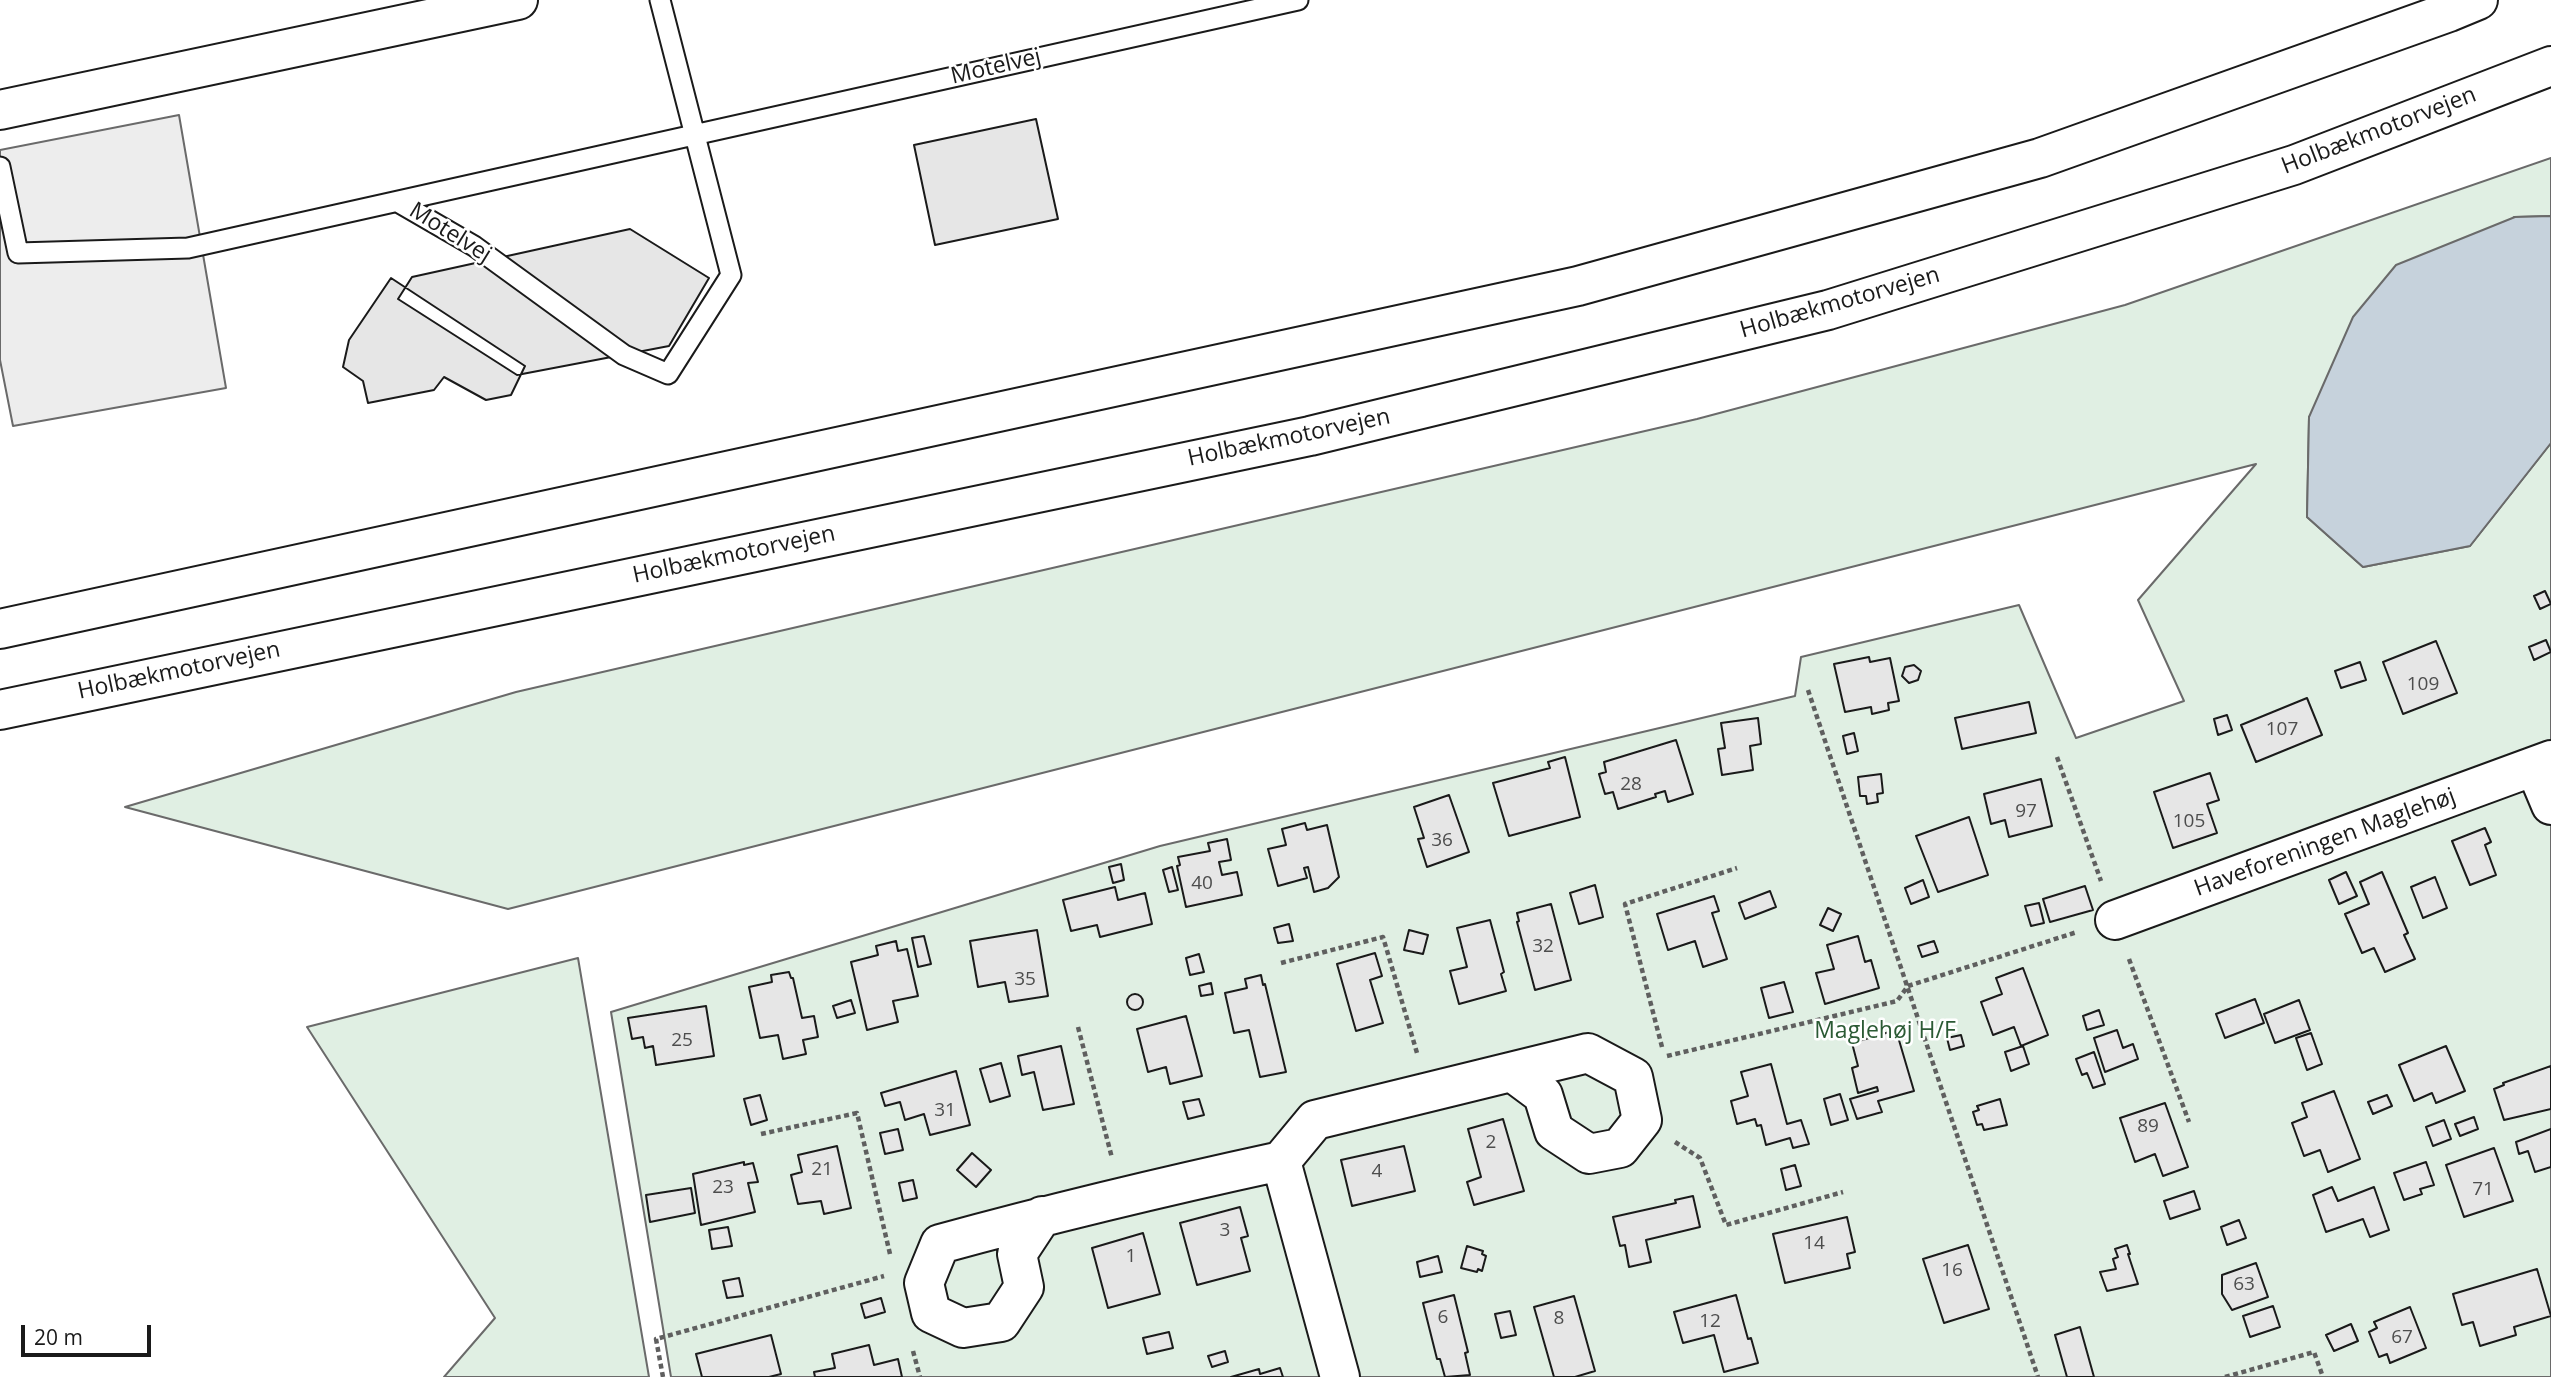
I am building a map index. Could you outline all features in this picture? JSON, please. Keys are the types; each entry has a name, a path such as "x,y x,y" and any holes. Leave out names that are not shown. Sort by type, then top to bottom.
{"main road":[{"path":"0,110 518,0"},
{"path":"0,629 1578,286 2040,158 2479,0"},
{"name":"Holbækmotorvejen","path":"0,710 1310,436 1828,310 2294,165 2551,66"},
{"path":"0,737 299,646"},
{"name":"Haveforeningen Maglehøj","path":"2115,920 2543,764 2551,805"},
{"path":"1042,1216 1281,1161 1315,1120 1588,1053 1633,1077 1642,1120 1620,1149 1589,1154 1554,1131 1543,1095 1512,1072"},
{"path":"1281,1161 1340,1377"}],"lane":[{"path":"660,0 694,135"},
{"name":"Motelvej","path":"0,167 18,253 188,248 1298,0"},
{"name":"Motelvej","path":"398,202 474,246 624,355 668,374 731,275 694,135"}],"path":[{"path":"1808,690 2038,1377"},
{"path":"1737,868 1625,904 1665,1056 1897,1001 1908,986 2115,920"},
{"path":"1281,963 1384,937 1429,1092"},
{"path":"1078,1027 1121,1196"},
{"path":"761,1134 857,1113 892,1260"},
{"path":"1642,1120 1700,1158 1726,1225 1843,1192"},
{"path":"663,1377 656,1339 895,1273"},
{"path":"910,1338 920,1377"},
{"path":"2225,1377 2314,1352 2323,1377"}],"green space":[{"name":"Maglehøj H/F","path":"2551,158 2551,216 2514,217 2309,417 2307,517 2363,567 2470,546 2551,443 2551,1377 671,1377 611,1012 1160,846 1795,696 1801,657 2019,605 2076,738 2184,701 2138,600 2256,464 508,909 125,807 516,692 1697,419 2125,305"},
{"path":"578,958 649,1377 444,1377 495,1318 307,1027"}],"shaded area":[{"path":"179,115 226,388 13,426 0,360 0,150"},
{"path":"2551,216 2551,443 2470,546 2363,567 2307,517 2309,417 2353,317 2396,265 2515,217"}],"building":[{"path":"1036,119 1058,219 935,245 914,145"},
{"path":"630,229 709,278 669,346 517,375 398,299 412,277"},
{"path":"391,278 525,366 511,395 486,400 444,377 434,390 368,403 363,381 343,367 349,340"},
{"path":"2545,591 2551,604 2540,609 2534,596"},
{"path":"2546,640 2551,652 2534,660 2529,647"},
{"path":"2436,641 2457,693 2403,714 2383,662"},
{"path":"1869,657 1870,662 1890,658 1899,701 1888,703 1889,710 1872,714 1871,707 1845,712 1834,664"},
{"path":"2360,662 2366,680 2341,688 2335,671"},
{"path":"1914,665 1921,671 1918,680 1909,683 1902,676 1905,667"},
{"path":"2307,698 2322,735 2256,762 2241,725"},
{"path":"2029,702 2036,733 1962,749 1955,718"},
{"path":"2227,715 2232,730 2218,735 2214,719"},
{"path":"1758,718 1761,744 1750,746 1753,770 1722,775 1718,749 1725,748 1721,723"},
{"path":"1854,733 1858,751 1847,754 1843,736"},
{"path":"1676,740 1693,794 1668,802 1665,791 1655,794 1656,797 1618,809 1613,792 1605,794 1599,774 1606,772 1604,762"},
{"path":"1565,757 1580,817 1509,836 1493,783 1550,768 1548,762"},
{"path":"2210,773 2219,800 2207,804 2217,833 2173,848 2154,792"},
{"path":"1881,774 1883,793 1877,794 1878,802 1867,804 1866,796 1860,796 1858,777"},
{"path":"2041,779 2052,826 2009,837 2005,820 1991,824 1984,794"},
{"path":"1449,795 1469,852 1427,867 1418,839 1424,838 1414,807"},
{"path":"1969,817 1988,875 1938,892 1916,836"},
{"path":"1305,823 1307,830 1327,825 1339,877 1328,888 1314,892 1308,867 1304,868 1307,878 1278,886 1268,849 1286,845 1282,829"},
{"path":"2485,828 2491,842 2485,845 2496,875 2470,885 2452,841"},
{"path":"1227,839 1231,860 1219,862 1222,875 1237,872 1242,895 1186,907 1177,866 1180,865 1178,857 1210,851 1208,843"},
{"path":"1121,864 1124,880 1113,883 1109,867"},
{"path":"1172,867 1178,890 1169,892 1163,870"},
{"path":"2346,872 2357,896 2339,904 2329,880"},
{"path":"2382,872 2408,933 2404,935 2415,959 2385,972 2374,948 2362,953 2345,914 2369,904 2360,882"},
{"path":"2435,877 2447,908 2423,918 2411,887"},
{"path":"1923,880 1929,897 1911,904 1905,888"},
{"path":"1595,885 1603,917 1579,924 1570,893"},
{"path":"2085,886 2093,910 2050,922 2043,899"},
{"path":"1115,887 1118,900 1145,893 1152,924 1100,937 1097,925 1071,931 1063,900"},
{"path":"1770,891 1776,907 1745,919 1739,903"},
{"path":"1714,896 1719,911 1712,913 1727,959 1703,967 1695,941 1668,950 1657,914"},
{"path":"2039,903 2044,923 2031,926 2025,906"},
{"path":"1551,904 1571,980 1535,990 1517,913"},
{"path":"1828,908 1841,914 1833,931 1820,925"},
{"path":"1490,920 1504,972 1501,974 1506,991 1459,1004 1450,971 1467,967 1457,928"},
{"path":"1289,924 1293,941 1278,943 1274,928"},
{"path":"1037,930 1048,996 1009,1002 1005,982 978,987 970,941"},
{"path":"1409,930 1428,935 1423,954 1404,950"},
{"path":"924,936 931,964 918,967 912,938"},
{"path":"1858,936 1865,962 1871,960 1879,988 1825,1004 1816,973 1834,969 1827,945"},
{"path":"896,941 898,951 907,949 918,996 893,1001 898,1022 867,1030 851,962 878,955 876,946"},
{"path":"1934,941 1938,952 1922,957 1918,946"},
{"path":"1375,953 1382,976 1370,980 1383,1023 1356,1031 1337,964"},
{"path":"1199,954 1204,972 1190,975 1186,958"},
{"path":"2023,968 2048,1035 2021,1046 2014,1027 1993,1035 1981,1002 2002,994 1996,978"},
{"path":"789,972 793,978 802,1018 814,1016 818,1037 803,1040 806,1054 783,1059 778,1035 760,1038 749,987 772,982 771,975"},
{"path":"1261,975 1286,1072 1260,1077 1249,1030 1234,1033 1225,993 1247,988 1245,979"},
{"path":"1784,982 1793,1012 1769,1018 1761,988"},
{"path":"1211,983 1213,994 1201,996 1199,986"},
{"path":"1135,994 1141,996 1141,1008 1135,1010 1129,1008 1127,1002 1129,996"},
{"path":"2255,999 2264,1023 2225,1038 2216,1014"},
{"path":"851,1000 855,1013 837,1018 833,1006"},
{"path":"2299,1000 2310,1030 2275,1043 2264,1014"},
{"path":"706,1006 714,1056 656,1065 653,1046 645,1048 643,1037 632,1039 628,1018"},
{"path":"2099,1010 2104,1025 2087,1030 2083,1016"},
{"path":"1186,1016 1202,1076 1170,1084 1166,1067 1148,1072 1137,1029"},
{"path":"1896,1030 1914,1091 1878,1101 1882,1112 1857,1119 1850,1099 1878,1091 1877,1087 1858,1093 1852,1068 1858,1066 1852,1043"},
{"path":"2117,1030 2123,1048 2133,1044 2138,1059 2105,1072 2094,1038"},
{"path":"2311,1033 2322,1064 2307,1070 2296,1038"},
{"path":"1961,1035 1964,1046 1950,1050 1947,1038"},
{"path":"1061,1046 1074,1104 1043,1110 1034,1072 1022,1075 1018,1056"},
{"path":"2023,1046 2029,1064 2011,1071 2005,1052"},
{"path":"2446,1046 2465,1091 2436,1103 2432,1093 2414,1101 2399,1065"},
{"path":"2094,1052 2105,1084 2093,1088 2087,1073 2082,1075 2076,1059"},
{"path":"1001,1063 1010,1096 990,1102 980,1069"},
{"path":"1771,1064 1787,1124 1801,1120 1809,1144 1793,1148 1790,1138 1766,1145 1761,1125 1757,1126 1755,1119 1737,1124 1731,1101 1748,1096 1741,1072"},
{"path":"2551,1066 2551,1109 2504,1120 2494,1089 2504,1085 2503,1083"},
{"path":"956,1071 970,1125 930,1135 924,1114 905,1120 900,1102 885,1106 881,1093"},
{"path":"2334,1091 2360,1159 2328,1172 2320,1150 2304,1156 2292,1123 2307,1117 2302,1103"},
{"path":"1840,1094 1848,1120 1831,1125 1824,1099"},
{"path":"760,1095 767,1120 751,1125 744,1099"},
{"path":"2387,1095 2392,1106 2373,1114 2368,1102"},
{"path":"1199,1099 1204,1115 1188,1119 1183,1102"},
{"path":"2000,1099 2007,1125 1984,1130 1982,1124 1977,1125 1973,1112 1979,1110 1977,1106"},
{"path":"2165,1103 2188,1167 2163,1176 2155,1154 2135,1162 2120,1118"},
{"path":"2474,1117 2478,1129 2460,1136 2455,1124"},
{"path":"1503,1119 1524,1191 1474,1205 1467,1182 1481,1177 1468,1129"},
{"path":"2444,1120 2451,1139 2433,1146 2426,1127"},
{"path":"898,1129 903,1150 885,1154 880,1133"},
{"path":"2551,1129 2551,1167 2535,1172 2528,1151 2519,1154 2516,1142"},
{"path":"837,1146 851,1208 824,1214 821,1201 798,1204 791,1175 802,1172 798,1155"},
{"path":"1404,1146 1415,1191 1352,1206 1341,1160"},
{"path":"2494,1148 2513,1201 2464,1217 2446,1165"},
{"path":"972,1153 991,1170 976,1187 957,1170"},
{"path":"744,1162 744,1165 753,1163 758,1182 748,1183 755,1212 701,1225 693,1174"},
{"path":"2426,1162 2434,1185 2420,1189 2422,1194 2404,1200 2394,1173"},
{"path":"1795,1165 1801,1186 1786,1190 1781,1169"},
{"path":"913,1180 917,1198 903,1201 899,1183"},
{"path":"2332,1187 2338,1201 2374,1187 2389,1230 2370,1237 2363,1219 2326,1232 2313,1195"},
{"path":"691,1188 695,1213 650,1222 646,1195"},
{"path":"2194,1191 2200,1209 2170,1219 2164,1201"},
{"path":"1693,1196 1700,1227 1646,1240 1651,1262 1629,1267 1625,1245 1620,1246 1613,1217 1676,1203 1675,1200"},
{"path":"1240,1207 1248,1236 1241,1238 1250,1271 1197,1285 1180,1223"},
{"path":"1847,1217 1855,1252 1847,1254 1850,1268 1785,1283 1773,1234"},
{"path":"2239,1220 2246,1238 2227,1245 2221,1227"},
{"path":"728,1227 732,1246 712,1249 709,1230"},
{"path":"1143,1233 1160,1294 1108,1308 1092,1248"},
{"path":"1968,1245 1989,1309 1944,1323 1923,1259"},
{"path":"2127,1245 2138,1284 2107,1291 2100,1272 2116,1269 2113,1259 2118,1257 2115,1249"},
{"path":"1467,1246 1483,1251 1482,1254 1486,1256 1482,1271 1461,1268"},
{"path":"1438,1256 1442,1272 1420,1277 1417,1262"},
{"path":"2256,1263 2268,1297 2232,1310 2222,1294 2222,1275"},
{"path":"2537,1269 2551,1316 2514,1327 2516,1335 2480,1346 2473,1322 2462,1325 2453,1294"},
{"path":"739,1278 743,1296 727,1298 723,1281"},
{"path":"1454,1295 1468,1352 1465,1353 1470,1375 1445,1377 1440,1359 1437,1359 1423,1303"},
{"path":"1736,1295 1748,1339 1751,1338 1758,1363 1724,1372 1714,1335 1683,1343 1674,1312"},
{"path":"1574,1296 1595,1371 1575,1377 1554,1377 1534,1307"},
{"path":"881,1298 885,1312 865,1318 861,1304"},
{"path":"2273,1306 2280,1327 2250,1337 2243,1316"},
{"path":"2410,1307 2426,1348 2390,1363 2387,1354 2379,1357 2369,1332 2377,1328 2374,1322"},
{"path":"1510,1311 1516,1335 1501,1338 1495,1314"},
{"path":"2351,1324 2358,1341 2334,1351 2326,1335"},
{"path":"2080,1327 2094,1377 2067,1377 2055,1335"},
{"path":"1169,1332 1173,1348 1147,1354 1143,1338"},
{"path":"771,1335 781,1374 769,1377 702,1377 696,1354"},
{"path":"869,1345 874,1365 898,1359 902,1377 815,1377 814,1372 835,1368 832,1354"},
{"path":"1225,1351 1228,1362 1212,1367 1208,1356"},
{"path":"1280,1368 1283,1377 1231,1377 1259,1369 1260,1374"}]}
